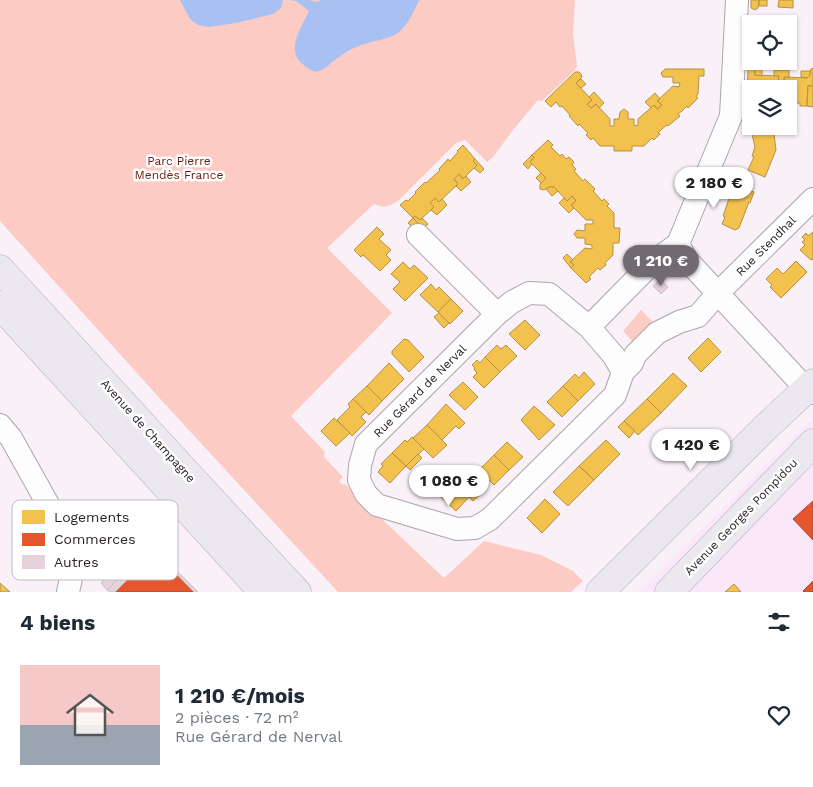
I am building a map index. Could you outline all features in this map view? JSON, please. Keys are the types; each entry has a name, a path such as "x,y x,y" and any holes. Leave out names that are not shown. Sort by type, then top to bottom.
{"main road":[{"name":"Avenue de Champagne","path":"0,269 297,592"},
{"name":"Avenue de Champagne","path":"0,305 262,592"},
{"path":"600,592 758,435 811,388"},
{"name":"Avenue Georges Pompidou","path":"669,592 813,443"}],"street":[{"path":"589,327 653,262 678,244 731,116 738,0"},
{"name":"Rue Stendhal","path":"623,372 632,363 635,355 657,333 679,322 698,316 718,293 813,199"},
{"path":"418,235 497,314"},
{"path":"678,244 686,259 797,379 811,388"},
{"name":"Rue Gérard de Nerval","path":"529,293 549,294 589,327 614,356 623,372 615,395 490,519 475,528 457,528 377,506 366,494 359,480 360,466 366,444 497,314 512,302 529,293"},
{"path":"0,425 16,446 46,500"}],"shaded area":[{"path":"813,418 813,592 639,592"}],"green space":[{"name":"Parc Pierre Mendès France","path":"0,0 575,0 573,34 577,66 542,101 538,100 493,157 487,162 465,140 456,143 398,201 386,206 374,204 327,248 392,313 291,416 325,452 325,458 343,477 339,481 343,485 345,484 444,578 484,541 541,555 573,571 583,581 571,592 338,592 0,221"},
{"path":"641,310 653,322 634,343 623,331"}],"water":[{"path":"180,0 283,0 281,8 273,14 209,27 198,25 190,19"},
{"path":"290,0 316,2 322,0 419,0 408,22 398,33 351,49 323,69 315,71 299,60 295,47 299,32 309,11 296,1"}],"building: Logements":[{"path":"751,0 759,0 758,8 755,10 751,8"},
{"path":"759,0 767,0 767,6 759,6"},
{"path":"779,0 793,0 793,8 778,7"},
{"path":"813,68 813,86 808,86 807,106 800,106 800,103 797,103 797,80 784,80 784,77 807,78 810,75 810,70"},
{"path":"665,69 704,69 704,76 699,76 698,94 696,96 698,98 688,108 687,106 678,114 680,116 662,129 654,140 652,138 644,146 632,146 632,151 614,151 614,146 600,146 593,138 591,140 586,135 588,133 579,124 578,126 562,106 560,107 556,102 551,107 545,101 575,72 579,72 582,77 576,83 592,100 587,104 591,108 596,104 610,119 610,126 614,126 614,119 619,119 620,112 624,109 628,112 628,119 634,119 634,126 638,125 638,119 654,105 657,109 662,105 657,101 673,86 679,87 680,83 673,83 673,77 663,77 661,73"},
{"path":"748,70 755,70 755,75 779,76 778,80 748,80"},
{"path":"755,70 762,70 762,76 755,75"},
{"path":"774,70 789,70 789,77 784,77 784,80 778,80 779,76 774,76"},
{"path":"801,71 810,71 810,75 807,78 801,77"},
{"path":"581,79 586,84 581,88 576,83"},
{"path":"808,86 813,86 813,107 807,106"},
{"path":"594,92 604,103 599,108 596,104 591,108 587,104 592,100 589,97"},
{"path":"655,93 660,99 657,101 662,105 657,109 654,105 651,108 645,102"},
{"path":"752,135 774,135 776,150 765,177 748,170 754,157 752,156 755,147"},
{"path":"548,140 553,145 551,147 560,156 562,154 566,159 569,157 574,162 572,165 576,169 574,171 583,181 585,179 595,189 593,191 602,201 604,199 609,204 607,206 614,213 614,228 620,228 619,243 613,243 613,255 605,263 606,265 600,270 598,268 589,277 591,279 586,283 571,268 574,265 570,262 585,248 592,249 592,245 585,244 585,238 577,238 574,234 577,230 585,231 585,224 593,224 593,220 586,220 571,205 576,201 572,196 567,201 554,187 544,190 540,189 540,184 546,178 530,162 534,157 532,155"},
{"path":"463,145 475,159 473,161 477,165 463,179 459,174 454,179 458,184 439,202 435,198 430,203 434,207 420,220 415,216 413,218 400,205 406,200 408,201 425,182 440,170 448,159 450,161"},
{"path":"532,155 534,157 530,162 532,164 528,169 523,164"},
{"path":"475,159 484,169 480,173 474,168 477,165 473,161"},
{"path":"541,173 546,178 541,183 536,178"},
{"path":"459,174 463,179 466,176 471,182 461,191 456,186 458,184 454,179"},
{"path":"734,184 754,192 739,228 735,230 722,224"},
{"path":"554,187 558,191 552,196 546,189"},
{"path":"572,196 576,201 571,205 574,208 569,213 559,203 564,198 567,201"},
{"path":"435,198 439,202 442,199 447,205 437,215 431,210 434,207 430,203"},
{"path":"415,216 420,220 422,218 428,224 423,228 413,218"},
{"path":"413,218 421,226 416,231 408,223"},
{"path":"377,227 384,234 379,239 391,250 386,255 391,260 380,271 363,255 361,257 354,250"},
{"path":"813,232 813,259 811,260 800,250 805,245 802,242 805,240 802,237 806,233 808,236"},
{"path":"567,254 573,260 570,262 574,265 571,268 563,258"},
{"path":"796,261 807,272 781,298 770,287 772,285 766,279 777,268 783,274"},
{"path":"403,262 410,269 414,265 428,278 405,301 393,289 400,282 391,274"},
{"path":"431,284 436,290 439,287 451,299 438,312 420,295"},
{"path":"451,299 463,311 450,324 438,312"},
{"path":"439,313 449,323 444,328 434,317"},
{"path":"525,320 540,335 525,350 509,334"},
{"path":"708,338 721,352 701,372 688,358"},
{"path":"404,339 408,340 424,357 409,372 392,354 392,351"},
{"path":"497,345 501,349 506,345 517,356 500,372 485,357"},
{"path":"485,357 500,372 484,388 473,377 477,373 472,365 477,360 480,363"},
{"path":"389,363 404,379 382,401 367,386"},
{"path":"584,372 595,384 578,401 563,386 575,374 579,378"},
{"path":"673,373 687,386 661,413 647,399"},
{"path":"463,382 478,397 465,410 449,395"},
{"path":"367,386 382,401 369,415 353,399"},
{"path":"563,386 578,401 562,417 547,402"},
{"path":"353,399 366,412 361,417 366,422 352,436 337,420 350,407 348,404"},
{"path":"647,399 661,413 638,435 624,421"},
{"path":"446,404 465,423 459,429 456,426 442,440 427,425"},
{"path":"534,406 555,425 539,440 521,420"},
{"path":"334,418 350,433 336,446 321,431"},
{"path":"624,421 635,431 629,438 618,427"},
{"path":"427,425 447,445 433,458 413,438"},
{"path":"412,437 424,449 406,466 392,453 405,440 407,442"},
{"path":"606,440 620,454 594,480 579,466"},
{"path":"507,442 523,457 509,470 494,455"},
{"path":"392,453 406,466 390,483 378,472 383,466 381,464"},
{"path":"418,454 422,458 410,470 406,466"},
{"path":"494,455 509,470 494,485 479,470"},
{"path":"579,466 594,480 568,506 553,492"},
{"path":"476,467 488,479 483,484 487,488 473,501 457,486"},
{"path":"454,482 469,497 456,511 440,496"},
{"path":"545,499 560,514 542,533 527,518"},
{"path":"0,583 10,592 0,592"},
{"path":"734,584 741,592 725,592"}],"building: Commerces":[{"path":"813,501 813,540 793,519"},
{"path":"178,576 194,592 115,592 127,580 178,580"},
{"path":"813,581 813,592 804,592 803,591"}],"building: Autres":[{"path":"660,280 668,287 661,294 653,286"},
{"path":"178,572 198,592 194,592 178,576"},
{"path":"104,580 117,580 107,590 101,583"},
{"path":"117,580 127,580 115,592 107,590"}]}
